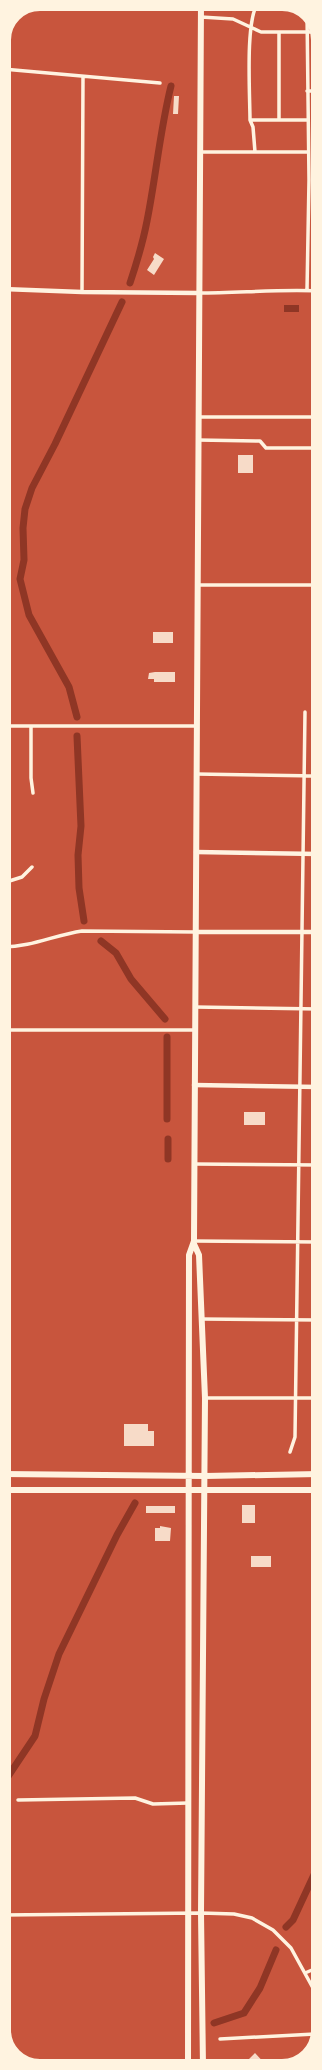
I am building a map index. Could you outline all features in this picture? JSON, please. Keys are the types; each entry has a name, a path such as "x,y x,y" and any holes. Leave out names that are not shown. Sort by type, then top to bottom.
{"main road":[{"path":"188,2060 189,1256 194,1242 201,10"},
{"path":"194,1242 199,1255 205,1398 201,1913 203,2060"},
{"path":"10,1474 205,1476 312,1474"},
{"path":"10,1490 312,1490"}],"street":[{"path":"254,10 250,28 250,120 253,127 255,152"},
{"path":"201,17 233,19 261,32 311,32"},
{"path":"306,290 308,152 307,24"},
{"path":"279,33 279,120"},
{"path":"10,69 37,71 83,78 160,83"},
{"path":"82,292 83,78"},
{"path":"307,91 312,91"},
{"path":"250,120 308,120"},
{"path":"200,152 308,152"},
{"path":"10,289 82,292 199,293 312,290"},
{"path":"198,417 312,417"},
{"path":"198,440 260,441 266,448 312,448"},
{"path":"197,585 312,585"},
{"path":"290,1452 295,1437 305,712"},
{"path":"10,726 196,726"},
{"path":"31,726 31,778 33,793"},
{"path":"196,774 312,776"},
{"path":"196,852 312,854"},
{"path":"10,881 22,877 32,867"},
{"path":"10,946 34,944 65,933 82,931 312,932"},
{"path":"195,1007 312,1009"},
{"path":"10,1030 195,1030"},
{"path":"194,1085 312,1087"},
{"path":"194,1164 312,1165"},
{"path":"194,1242 312,1242"},
{"path":"201,1319 312,1320"},
{"path":"205,1398 312,1398"},
{"path":"18,1800 135,1798 153,1804 188,1803"},
{"path":"10,1915 201,1913 243,1916 264,1924 282,1937 291,1948 312,1986"},
{"path":"305,1974 312,1970"},
{"path":"220,2039 311,2034"}],"shaded area":[{"path":"284,305 299,305 299,312 284,312"}],"building":[{"path":"174,96 179,96 178,114 173,114"},
{"path":"155,253 164,259 154,275 147,270 154,259 153,257"},
{"path":"238,455 253,455 253,473 238,473"},
{"path":"153,632 173,632 173,643 153,643"},
{"path":"175,672 175,682 154,682 154,679 148,679 149,673"},
{"path":"244,1112 265,1112 265,1125 244,1125"},
{"path":"124,1424 148,1424 148,1431 154,1431 154,1446 124,1446"},
{"path":"242,1505 255,1505 255,1523 242,1523"},
{"path":"146,1506 175,1506 175,1513 146,1513"},
{"path":"160,1526 171,1528 170,1541 155,1541 155,1528 160,1528"},
{"path":"251,1556 271,1556 271,1567 251,1567"},
{"path":"255,2053 262,2060 248,2060"}],"waterway":[{"path":"130,283 140,252 145,229 171,86"},
{"path":"77,717 69,687 29,615 20,579 24,560 23,528 25,509 32,488 55,444 122,302"},
{"path":"77,736 81,826 78,855 79,888 84,921"},
{"path":"101,941 116,953 131,979 165,1019"},
{"path":"167,1037 167,1119"},
{"path":"168,1139 168,1159"},
{"path":"10,1774 35,1736 44,1699 59,1654 117,1535 135,1503"},
{"path":"286,1927 293,1920 312,1879"},
{"path":"214,2023 244,2013 260,1988 276,1950"}]}
